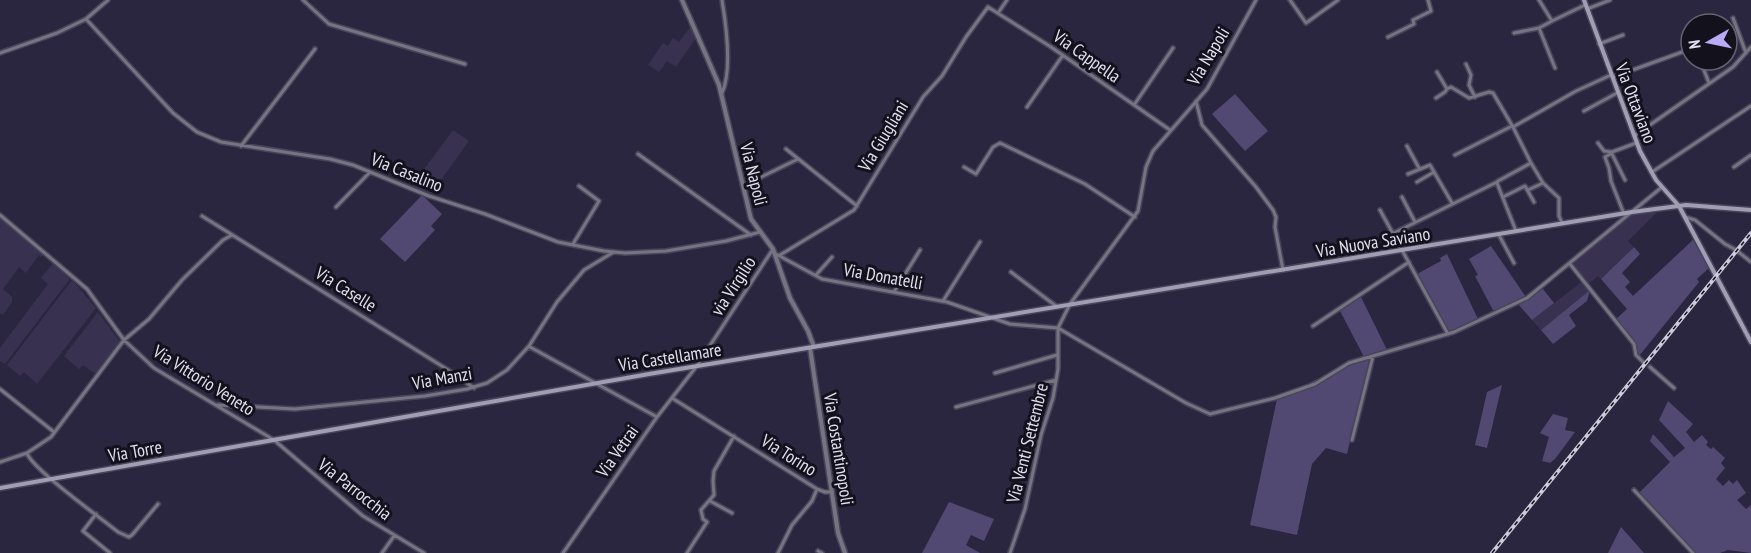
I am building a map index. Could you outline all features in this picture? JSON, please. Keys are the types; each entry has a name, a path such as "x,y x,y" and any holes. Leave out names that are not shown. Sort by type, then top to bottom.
{"main road":[{"name":"Via Ottaviano","path":"1585,5 1636,143 1662,188 1679,206 1751,342"},
{"name":"Via Nuova Saviano","path":"1070,304 1563,225 1624,213 1679,206 1751,210"},
{"name":"Via Castellamare","path":"274,440 596,383 1070,304"},
{"name":"Via Torre","path":"0,488 274,440"}],"street":[{"path":"0,53 57,33 86,19 108,0"},
{"path":"303,0 329,24 465,64"},
{"name":"Via Napoli","path":"682,0 721,94 751,219 775,253 790,298 808,331 812,347"},
{"path":"721,94 726,79 727,36 722,0"},
{"path":"998,13 1007,0"},
{"name":"Via Napoli","path":"1070,304 1135,217 1140,205 1149,158 1170,130 1207,89 1256,0"},
{"path":"1290,0 1305,23 1338,0"},
{"path":"1388,38 1414,24 1413,20 1431,11 1428,0"},
{"path":"1539,0 1552,21"},
{"path":"1514,33 1539,28 1585,5 1610,0"},
{"name":"Via Cappella","path":"988,7 1063,55 1170,130"},
{"name":"Via Giugliani","path":"775,253 854,210 923,97 942,76 988,7"},
{"name":"Via Casalino","path":"86,19 122,60 184,123 210,138 241,146 330,159 370,171 429,196 485,214 509,225 573,245 614,252 666,251 726,241 760,232"},
{"path":"1539,28 1555,68"},
{"path":"1739,34 1746,53"},
{"path":"1599,44 1623,35"},
{"path":"1633,136 1733,67 1751,46"},
{"path":"1134,105 1173,48"},
{"path":"241,146 315,49"},
{"path":"1455,155 1576,91 1611,76 1679,53"},
{"path":"1027,107 1063,55"},
{"path":"1466,64 1471,75 1469,82 1475,97"},
{"path":"1437,72 1447,89"},
{"path":"1705,72 1709,83"},
{"path":"1436,98 1451,87 1467,97 1475,97 1486,92 1493,93 1543,183 1559,198 1559,216 1563,225"},
{"path":"1584,111 1617,93"},
{"path":"1196,101 1202,125 1273,210 1283,270"},
{"path":"1652,172 1751,106"},
{"path":"964,167 976,174 993,147 1000,143 1085,184 1135,217"},
{"path":"1598,143 1604,151 1612,153"},
{"path":"1624,213 1611,181 1610,168 1605,157 1636,143"},
{"path":"1407,146 1420,169"},
{"path":"786,149 857,206"},
{"path":"1612,153 1625,180"},
{"path":"638,154 751,235"},
{"path":"1734,167 1751,155"},
{"path":"743,186 798,159"},
{"path":"1394,233 1531,163"},
{"path":"1408,174 1430,165 1452,203"},
{"path":"336,207 370,171"},
{"path":"1417,182 1434,172"},
{"path":"1497,182 1517,232"},
{"path":"1528,190 1543,183"},
{"path":"573,245 599,201 579,186"},
{"path":"1503,197 1526,186 1534,202"},
{"path":"1058,328 1186,403 1210,414 1275,398 1315,384 1349,363 1448,334 1527,298 1662,188"},
{"path":"1402,197 1414,222"},
{"path":"1380,210 1448,334"},
{"name":"Via Vittorio Veneto","path":"0,215 87,289 124,340 154,368 274,440"},
{"name":"Via Caselle","path":"202,216 474,388"},
{"path":"1685,217 1695,220 1751,262"},
{"path":"0,462 27,453 54,432 124,340 149,319 199,263 223,240 232,235"},
{"path":"1499,235 1514,263"},
{"path":"943,301 980,243"},
{"path":"894,292 920,250"},
{"name":"Via Manzi","path":"217,405 295,409 425,396 474,388 507,370 529,346 557,302 584,270 614,252"},
{"name":"Via Donatelli","path":"775,253 822,279 943,301 1010,324 1058,328"},
{"name":"via Virgilio","path":"696,367 775,253"},
{"path":"816,275 832,257"},
{"path":"1314,326 1409,262"},
{"path":"1570,264 1634,344 1636,355 1643,362"},
{"path":"1011,272 1056,306"},
{"name":"Via Venti Settembre","path":"1010,553 1025,509 1037,450 1056,380 1058,328 1070,304"},
{"path":"529,346 657,417"},
{"name":"Via Costantinopoli","path":"812,347 838,533 845,553"},
{"path":"995,373 1057,355"},
{"path":"1352,440 1373,356"},
{"name":"Via Vetrai","path":"563,553 657,417 696,367"},
{"path":"1650,367 1674,388"},
{"path":"956,407 1056,380"},
{"path":"0,389 54,432"},
{"name":"Via Torino","path":"672,398 817,489 832,492"},
{"name":"Via Torino","path":"687,553 707,522 703,519 701,510 714,495 714,471 734,436"},
{"name":"Via Parrocchia","path":"274,440 345,502 394,536 424,553"},
{"path":"27,453 32,463 118,532 130,537 158,504"},
{"path":"778,553 792,525 812,501 817,489"},
{"path":"1634,490 1693,553"},
{"path":"710,501 732,513"},
{"path":"96,514 83,531 110,553"},
{"path":"382,553 394,536"}],"shaded area":[{"path":"691,26 696,38 676,67 667,61 659,72 648,65 663,43 668,46 673,38 679,42"},
{"path":"1235,94 1268,131 1245,151 1212,114"},
{"path":"453,130 469,141 430,195 411,187"},
{"path":"422,195 442,214 431,226 435,230 405,262 380,239"},
{"path":"1660,209 1628,241 1634,247 1601,279 1598,276 1587,285 1571,264 1632,213"},
{"path":"0,218 45,254 41,257 39,255 26,273 19,267 3,289 12,297 12,302 3,315 0,313"},
{"path":"1695,238 1710,267 1697,279 1699,282 1639,356 1636,345 1615,320 1627,309 1601,279 1634,247 1640,254 1622,273 1630,282 1625,287 1633,296"},
{"path":"1491,246 1526,297 1494,312 1475,276 1478,275 1469,259"},
{"path":"1447,254 1478,319 1449,333 1417,274 1441,261 1440,258"},
{"path":"54,262 69,280 5,364 0,361 0,348 48,284 41,278"},
{"path":"72,280 96,308 37,384 24,372 20,376 7,365"},
{"path":"1583,281 1590,290 1541,330 1532,320"},
{"path":"1543,289 1554,303 1532,320 1518,304"},
{"path":"1590,290 1587,301 1569,315 1576,326 1553,344 1541,330"},
{"path":"1360,295 1388,352 1368,357 1369,361 1347,454 1326,448 1312,464 1297,535 1250,525 1277,399 1310,387 1309,383 1364,357 1339,309"},
{"path":"98,312 120,342 96,374 83,365 79,369 64,356"},
{"path":"1502,385 1487,448 1475,445 1487,392"},
{"path":"1668,401 1693,424 1686,432 1694,442 1702,435 1708,442 1706,445 1711,449 1713,447 1725,458 1721,463 1725,468 1716,479 1723,486 1729,480 1733,484 1737,480 1746,493 1737,500 1746,509 1751,505 1751,553 1728,550 1720,553 1695,553 1639,493 1670,462 1650,441 1653,434 1674,457 1685,448 1659,420"},
{"path":"1553,414 1568,418 1565,430 1575,432 1550,463 1542,461 1549,437 1540,433"},
{"path":"949,502 994,519 984,541 971,535 966,545 980,553 922,553"},
{"path":"1621,527 1644,553 1608,553"}],"railway":[{"path":"1492,553 1751,233"}]}
